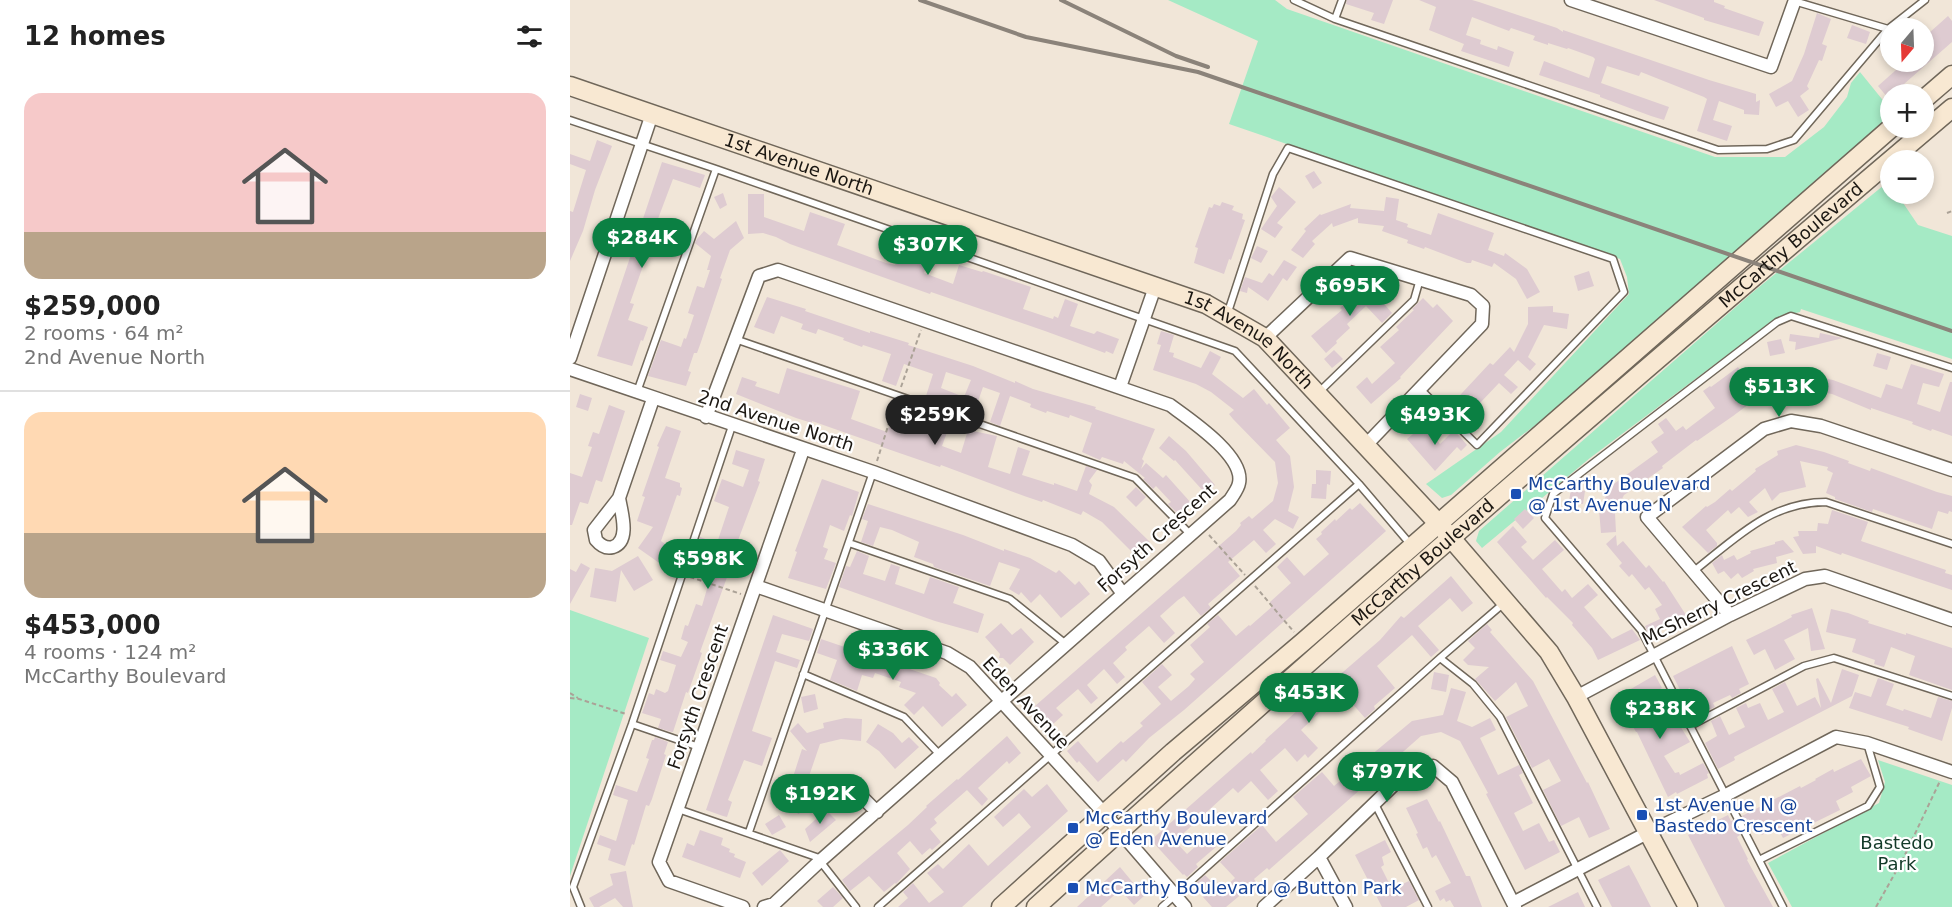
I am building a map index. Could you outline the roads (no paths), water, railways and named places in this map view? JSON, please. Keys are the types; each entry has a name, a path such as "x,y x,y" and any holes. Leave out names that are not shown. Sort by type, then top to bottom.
{"main road":[{"path":"1934,91 1952,75"},
{"name":"1st Avenue North","path":"570,86 1206,304 1264,338 1452,538 1549,652 1650,832 1688,907"},
{"name":"McCarthy Boulevard","path":"1036,907 1346,628 1764,266 1952,108"},
{"name":"McCarthy Boulevard","path":"1001,907 1173,752 1303,642 1880,138"}],"street":[{"path":"1578,1 1771,67 1793,0"},
{"path":"570,358 652,114"},
{"path":"1264,338 1350,258 1471,295 1483,306 1482,324 1366,446"},
{"name":"Forsyth Crescent","path":"706,417 759,276 778,270 1170,405 1207,431 1238,467 1239,483 1230,500 774,904 764,907"},
{"path":"1120,387 1155,286"},
{"name":"2nd Avenue North","path":"570,369 652,399 873,472 1072,545 1099,561 1123,594"},
{"path":"619,498 652,399"},
{"path":"1730,615 1647,517 1764,429 1791,421 1821,426 1952,470"},
{"name":"Forsyth Crescent","path":"743,907 669,881 659,862 803,450"},
{"name":"McSherry Crescent","path":"1576,697 1730,615 1805,579 1825,576 1952,620"},
{"name":"Eden Avenue","path":"754,591 826,610 947,653 970,667 1104,813 1185,907"},
{"path":"1266,906 1407,772 1433,766 1452,782 1514,905 1650,832 1836,737 1867,743 1950,772"},
{"path":"855,790 877,812"},
{"path":"1319,857 1346,907"}],"lane":[{"path":"1294,0 1335,19 1718,150 1767,149 1794,140 1880,38"},
{"path":"1335,19 1342,0"},
{"path":"1793,0 1880,27"},
{"path":"1902,18 1925,0"},
{"path":"570,120 1235,351 1359,484 1411,546"},
{"path":"1227,316 1273,174 1288,148 1613,260 1624,292 1477,445 1420,389"},
{"path":"636,393 716,169"},
{"path":"1318,394 1414,300 1420,279"},
{"path":"1783,907 1641,630 1545,518 1553,494 1777,322 1791,316 1952,368"},
{"path":"734,338 1135,478 1191,535"},
{"path":"581,907 573,887 632,724 732,426"},
{"path":"749,832 873,472"},
{"path":"878,907 1359,484"},
{"path":"1694,571 1762,518 1784,508 1807,502 1826,502 1952,544"},
{"path":"849,543 1010,599 1066,644"},
{"path":"1162,907 1506,601"},
{"path":"1440,658 1473,684 1500,717 1597,907"},
{"path":"1690,726 1804,666 1834,658 1952,696"},
{"path":"803,674 904,717 941,756"},
{"path":"632,724 699,747"},
{"path":"1759,860 1868,806 1880,787 1867,743"},
{"path":"1374,803 1428,907"},
{"path":"678,809 749,832 821,860 856,907"}],"railway":[{"path":"920,0 1026,37 1198,72 1952,331"},
{"path":"1061,0 1176,56 1208,67"}],"place":[{"name":"McCarthy Boulevard @ 1st Avenue N","path":"1516,494"},
{"name":"1st Avenue N @ Bastedo Crescent","path":"1642,815"},
{"name":"McCarthy Boulevard @ Eden Avenue","path":"1073,828"},
{"name":"McCarthy Boulevard @ Button Park","path":"1073,888"}],"park label":[{"name":"Bastedo Park","path":"1897,853"}]}
